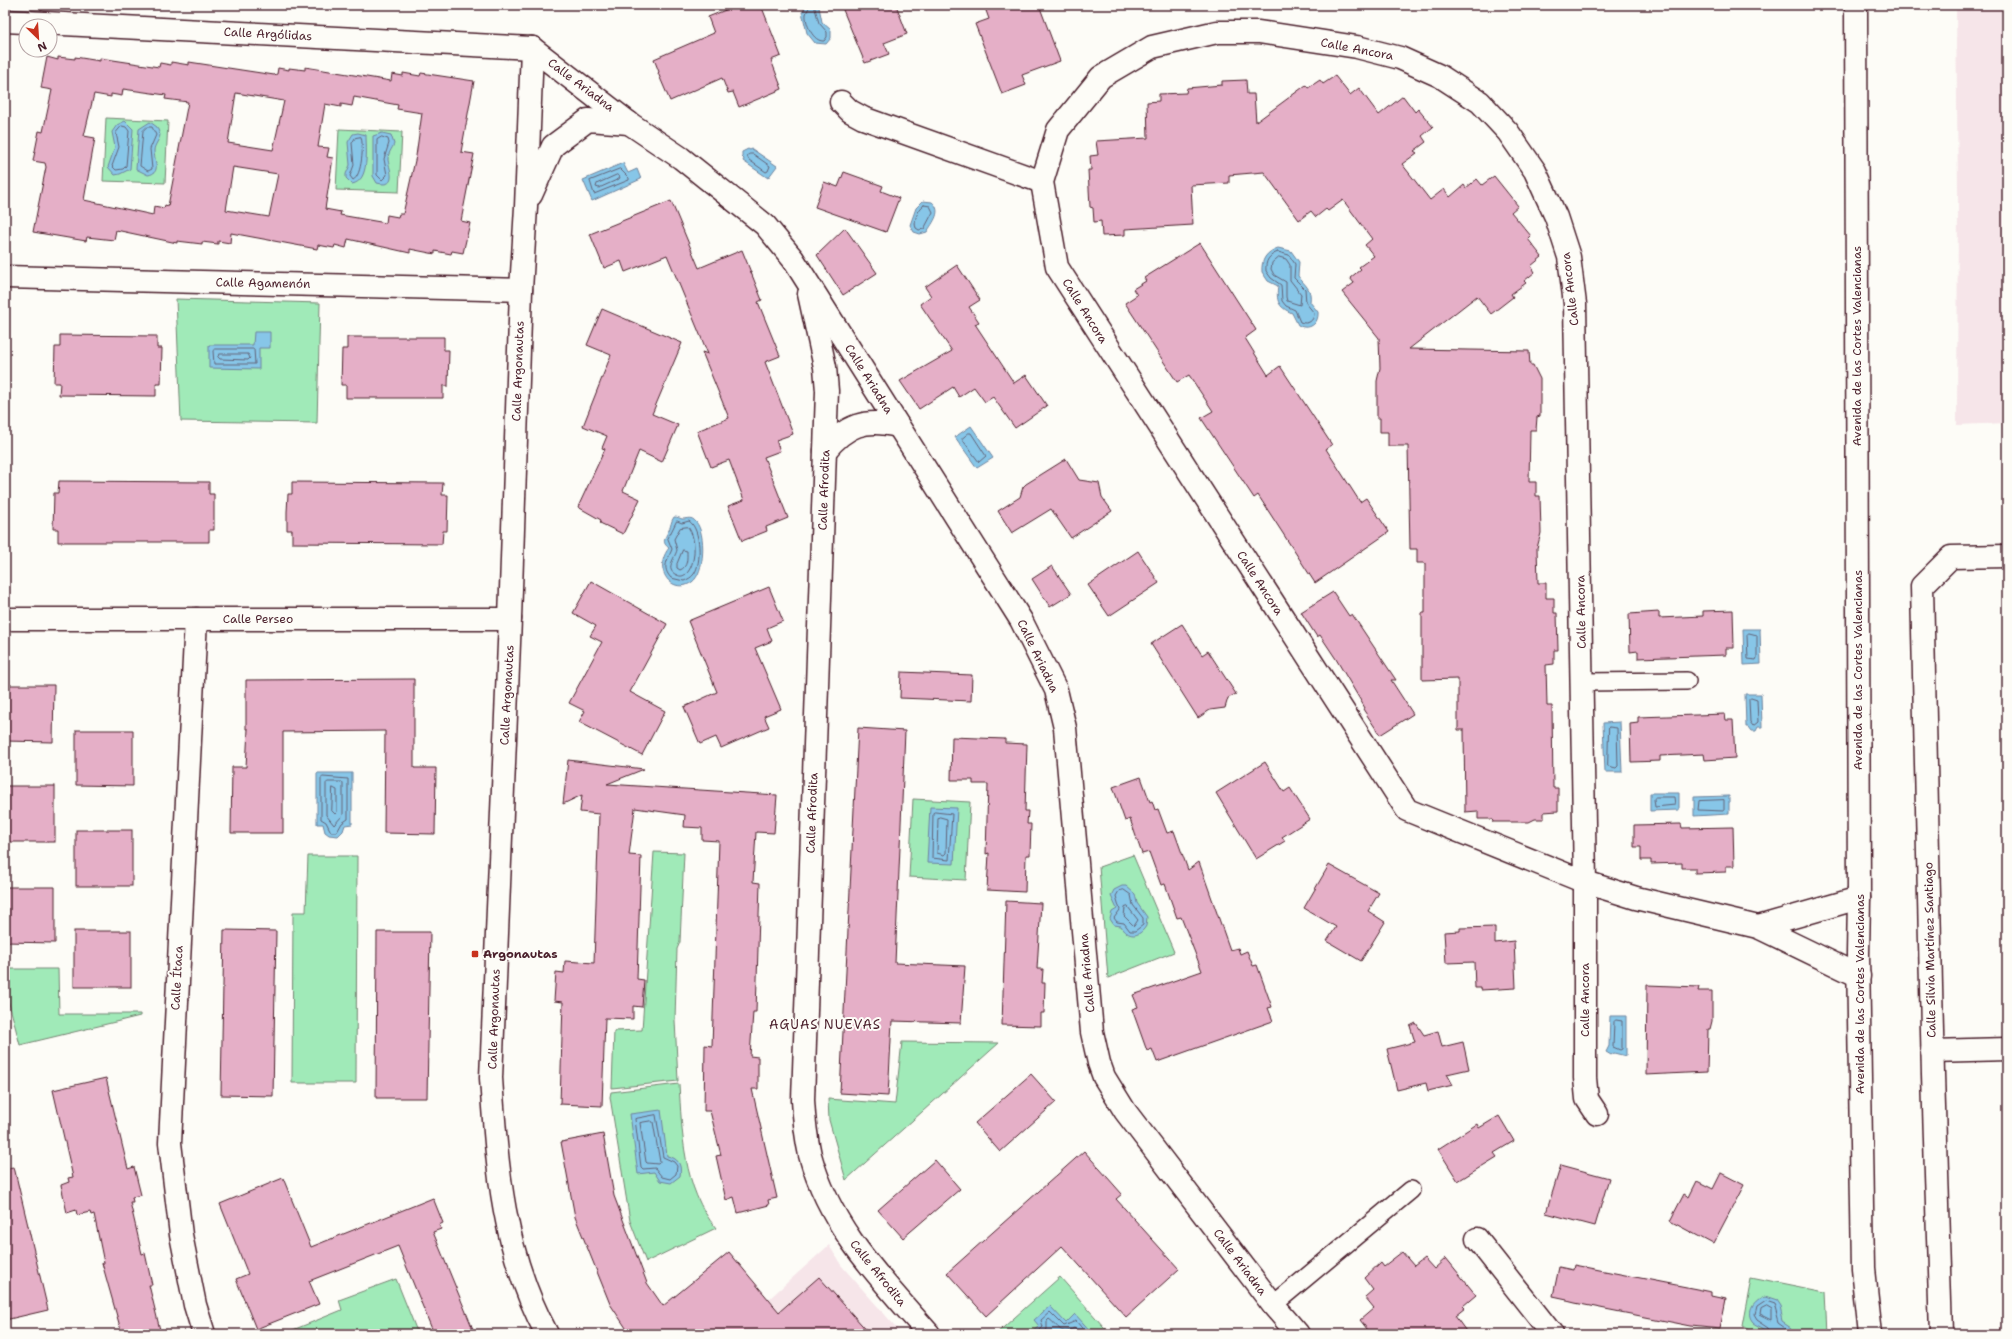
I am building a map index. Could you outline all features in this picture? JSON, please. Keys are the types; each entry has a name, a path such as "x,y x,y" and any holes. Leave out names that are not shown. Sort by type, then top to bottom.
{"street":[{"name":"Avenida de las Cortes Valencianas","path":"1856,5 1858,976 1862,1269 1870,1334"},
{"name":"Calle Argólidas","path":"5,21 532,48"},
{"name":"Calle Ancora","path":"1597,1114 1588,1099 1585,1078 1586,882 1575,304 1569,257 1556,217 1535,171 1508,132 1480,102 1440,76 1400,58 1357,47 1259,32 1217,32 1152,46 1101,77 1058,130 1042,182 1057,268 1407,810 1586,882 1636,898 1758,927 1858,976"},
{"name":"Calle Ariadna","path":"532,48 629,123 680,158 765,225 793,259 1021,620 1056,690 1065,728 1092,1032 1104,1078 1125,1111 1273,1305 1298,1334"},
{"name":"Calle Argonautas","path":"532,48 526,207 521,290 510,620 491,1078 502,1205 517,1263 539,1319 547,1334"},
{"path":"841,102 850,111 863,118 1042,182"},
{"name":"Calle Ariadna","path":"526,207 553,146 588,120 629,123"},
{"name":"Calle Afrodita","path":"793,259 809,294 825,367 827,391 803,1100 805,1129 810,1155 820,1184 831,1208 846,1234 860,1255 929,1334"},
{"name":"Calle Agamenón","path":"5,277 521,290"},
{"path":"825,451 835,439 848,429 865,423 882,422 898,426"},
{"name":"Calle Silvia Martínez Santiago","path":"1941,1334 1932,1051 1922,586 1951,557 2007,556"},
{"name":"Calle Perseo","path":"5,619 510,620"},
{"name":"Calle Ítaca","path":"196,619 170,1143 181,1235 196,1305 204,1334"},
{"name":"Calle Ancora","path":"1758,927 1859,898"},
{"path":"1932,1051 2007,1049"},
{"path":"1477,1239 1544,1331"}],"lane":[{"path":"1582,682 1687,681"},
{"path":"1273,1305 1411,1190"}],"shaded area":[{"path":"1956,5 2007,5 2007,423 1957,425 1958,194"},
{"path":"829,1245 841,1265 902,1334 730,1334"}],"green space":[{"path":"106,118 168,121 165,183 103,181"},
{"path":"339,129 402,132 399,192 336,190"},
{"path":"176,299 320,303 317,423 181,421"},
{"path":"913,799 970,802 966,880 909,877"},
{"path":"654,852 684,853 680,942 677,949 675,1020 678,1081 612,1088 614,1031 642,1030"},
{"path":"1133,855 1174,952 1108,978 1099,867"},
{"path":"308,856 357,856 356,1083 292,1083 293,912 306,912"},
{"path":"5,969 58,969 59,1014 140,1014 140,1016 20,1045 5,988"},
{"path":"902,1042 999,1043 846,1180 829,1120 828,1099 895,1104"},
{"path":"679,1084 681,1121 686,1159 697,1196 705,1213 716,1228 646,1262 630,1221 610,1097 611,1092"},
{"path":"1060,1277 1110,1334 996,1334"},
{"path":"1751,1278 1825,1293 1827,1334 1756,1334 1742,1326"},
{"path":"396,1279 418,1334 283,1334 342,1310 339,1300"}],"water":[{"path":"808,5 816,5 819,7 822,22 831,30 831,38 826,44 815,43 807,33 802,12"},
{"path":"125,121 133,129 130,169 115,175 108,167 115,147 112,132 117,125"},
{"path":"150,122 157,127 160,135 154,149 156,169 155,172 148,175 136,169 139,129"},
{"path":"358,133 366,135 366,164 362,177 358,182 352,184 346,178 350,165 348,142 353,134"},
{"path":"382,133 391,135 394,144 388,157 391,180 384,184 377,183 373,176 373,136"},
{"path":"752,149 777,166 768,178 743,161 744,159 742,157 742,152"},
{"path":"623,163 628,173 637,169 641,179 592,201 583,180"},
{"path":"923,201 932,202 937,209 937,213 927,232 920,234 914,232 910,225 916,208"},
{"path":"1278,248 1291,251 1299,262 1298,276 1309,290 1310,302 1318,312 1317,320 1309,327 1302,327 1298,325 1292,313 1281,306 1277,296 1278,286 1268,281 1262,272 1263,260 1267,254"},
{"path":"254,332 270,332 270,348 259,348 259,369 209,368 209,345 253,345"},
{"path":"971,426 993,458 977,468 955,437"},
{"path":"674,517 693,519 699,527 703,543 702,562 696,577 692,582 678,586 671,583 667,578 664,572 663,564 664,556 669,548 665,544 664,540"},
{"path":"1743,629 1760,629 1761,664 1744,665"},
{"path":"1745,694 1761,694 1762,727 1758,727 1756,731 1751,731 1748,727 1746,727"},
{"path":"1620,722 1622,772 1605,772 1603,723"},
{"path":"317,773 352,773 352,824 345,825 343,831 338,836 329,835 325,832 323,824 317,824"},
{"path":"1650,793 1679,793 1679,810 1650,811"},
{"path":"1729,796 1729,814 1694,816 1694,797"},
{"path":"930,807 957,808 954,864 927,863"},
{"path":"1122,886 1126,886 1135,894 1137,903 1147,917 1146,926 1140,933 1134,935 1127,933 1121,926 1114,925 1110,919 1112,912 1117,909 1111,896 1114,890"},
{"path":"1610,1016 1626,1016 1626,1056 1614,1053 1611,1055 1606,1052 1609,1046"},
{"path":"661,1110 667,1156 674,1158 680,1165 680,1176 671,1183 660,1181 654,1172 638,1174 630,1114"},
{"path":"1764,1297 1776,1301 1780,1307 1783,1321 1792,1327 1795,1334 1768,1334 1765,1329 1753,1322 1750,1318 1751,1307"},
{"path":"1050,1306 1066,1323 1075,1314 1093,1334 1030,1334 1039,1326 1034,1320"}],"building":[{"path":"738,5 761,5 781,56 771,60 782,89 739,107 733,92 728,93 722,78 670,101 658,73 659,72 654,59 714,33 708,17"},
{"path":"841,5 896,5 907,34 884,43 889,54 865,63"},
{"path":"984,5 1039,5 1060,61 1022,75 1026,85 1002,94 975,24 989,19"},
{"path":"58,57 75,59 75,57 100,61 100,58 159,67 160,63 171,65 171,62 189,65 189,62 274,75 277,74 278,68 305,70 305,67 391,81 392,74 403,76 403,73 420,76 421,73 474,81 461,152 474,154 461,221 470,223 463,253 452,251 451,254 435,251 435,254 410,249 410,253 348,239 346,248 335,245 334,248 318,245 317,249 231,233 230,243 218,241 218,244 202,242 202,244 177,241 177,243 116,230 114,240 87,237 86,241 33,232 46,167 45,163 33,161 39,131 43,132 52,90 41,88 47,58 58,60","holes":["123,89 166,95 165,99 188,102 168,206 165,205 164,208 154,206 153,215 84,200 95,138 84,136 94,94 111,97 111,94 122,96","236,93 284,101 273,150 228,143","354,97 398,105 397,109 422,113 416,156 403,214 399,214 398,217 387,215 386,223 340,215 341,212 325,209 333,158 327,157 329,148 318,147 325,104 341,107 341,104 352,106","233,167 278,174 269,217 226,210"]},
{"path":"1335,76 1350,95 1359,88 1379,115 1403,96 1415,112 1418,109 1433,127 1422,136 1426,142 1414,151 1417,153 1402,164 1430,200 1444,189 1450,197 1464,185 1466,188 1477,179 1482,185 1494,176 1518,206 1511,212 1531,236 1528,239 1542,257 1531,266 1535,272 1524,281 1526,283 1511,294 1513,297 1491,314 1477,296 1409,349 1529,351 1530,365 1533,365 1540,379 1540,416 1537,417 1536,430 1530,430 1529,482 1536,482 1536,496 1540,496 1541,533 1537,548 1538,583 1546,583 1546,598 1554,598 1554,613 1557,613 1558,650 1554,650 1554,664 1546,665 1547,706 1552,706 1553,788 1558,788 1558,811 1544,812 1544,819 1535,819 1529,822 1493,822 1492,819 1478,819 1478,811 1465,812 1464,730 1458,730 1458,679 1422,680 1422,613 1425,613 1425,563 1417,563 1417,549 1410,549 1408,446 1388,446 1388,432 1380,432 1380,418 1377,418 1377,381 1380,368 1379,338 1342,292 1354,283 1350,278 1361,269 1359,267 1374,256 1365,245 1372,239 1343,200 1328,211 1326,209 1316,217 1311,211 1299,220 1264,172 1229,175 1229,183 1191,185 1193,225 1125,229 1125,235 1102,236 1101,221 1094,222 1093,208 1090,207 1088,170 1091,170 1090,156 1098,155 1096,141 1148,138 1147,102 1159,101 1159,94 1186,93 1187,88 1222,85 1222,81 1246,80 1247,94 1254,94 1256,122 1306,85 1308,88 1320,80 1323,84"},
{"path":"844,172 883,186 881,191 899,198 886,232 815,207 824,182 838,187"},
{"path":"671,201 699,268 742,250 762,300 758,302 780,356 765,362 793,434 776,440 780,451 764,457 788,518 766,527 767,531 742,541 728,506 744,500 729,460 711,467 697,431 729,418 702,352 708,354 667,255 625,272 621,261 604,268 590,234"},
{"path":"845,228 877,273 843,295 817,255"},
{"path":"1200,243 1256,330 1245,338 1268,375 1280,366 1332,445 1326,449 1360,502 1366,498 1389,532 1315,583 1258,495 1254,498 1201,418 1213,411 1189,375 1177,382 1125,303 1137,295 1133,289 1146,281 1144,278"},
{"path":"957,265 980,300 969,307 979,322 975,324 1014,383 1026,375 1047,406 1015,428 993,397 985,402 974,387 959,397 953,387 919,409 900,381 952,351 920,304 931,296 925,287"},
{"path":"602,309 682,343 652,414 678,425 662,462 639,451 623,491 640,499 623,534 600,523 601,520 578,507 605,449 602,448 607,436 583,426 611,355 587,345"},
{"path":"60,335 157,336 157,348 162,348 161,384 156,384 156,396 59,395 60,383 54,383 55,347 60,347"},
{"path":"347,337 444,337 444,350 449,350 448,386 443,386 443,398 346,398 346,385 341,385 342,349 347,349"},
{"path":"1066,459 1079,480 1099,483 1102,497 1112,511 1071,538 1051,509 1012,533 998,511 1020,497 1023,487 1026,484"},
{"path":"59,481 209,482 209,494 214,494 214,530 209,530 209,542 58,542 58,529 53,529 54,493 58,493"},
{"path":"292,482 443,483 442,495 448,495 447,531 443,531 442,544 292,543 292,530 287,530 287,512 288,494 292,494"},
{"path":"1138,551 1159,583 1109,616 1088,585"},
{"path":"1052,566 1071,594 1050,607 1032,579"},
{"path":"591,581 667,624 630,692 665,711 642,755 579,722 585,711 569,703 602,642 590,636 596,626 573,613"},
{"path":"769,587 783,621 767,628 772,641 755,648 781,709 764,716 769,727 721,748 716,737 700,744 684,707 717,692 688,621"},
{"path":"1333,592 1349,616 1352,614 1396,680 1391,680 1413,714 1380,735 1363,709 1365,708 1336,659 1320,635 1317,637 1301,612"},
{"path":"1733,610 1734,648 1726,648 1726,655 1638,658 1638,651 1630,652 1629,614 1659,612 1659,618 1703,616 1703,611"},
{"path":"1182,624 1202,655 1208,651 1236,694 1228,698 1225,708 1210,710 1198,718 1151,644"},
{"path":"901,672 972,675 971,701 900,698"},
{"path":"414,679 414,768 436,768 435,834 384,833 385,731 283,732 283,833 231,833 232,767 246,767 248,729 246,729 246,680"},
{"path":"5,685 54,685 53,742 5,741"},
{"path":"1725,714 1726,720 1733,720 1735,758 1705,760 1704,754 1660,756 1660,761 1631,762 1630,724 1638,723 1638,717"},
{"path":"858,728 905,731 895,963 965,966 961,1023 892,1021 888,1096 840,1093"},
{"path":"76,730 133,730 133,786 76,785"},
{"path":"952,737 1005,739 1005,743 1027,744 1025,811 1028,811 1027,824 1031,824 1030,855 1026,855 1025,892 987,890 989,853 986,854 988,784 973,784 973,780 951,780"},
{"path":"568,760 644,769 607,784 777,795 774,833 756,832 753,882 760,883 756,1012 753,1012 750,1056 758,1057 758,1089 752,1089 777,1198 768,1200 769,1205 738,1213 734,1197 726,1200 716,1156 721,1155 710,1111 704,1111 705,1045 712,1046 719,841 702,840 702,828 684,827 685,815 635,808 629,855 641,856 637,979 644,980 642,1007 633,1006 633,1019 605,1018 602,1106 560,1104 563,1002 554,1001 556,972 564,973 565,961 594,963 599,814 580,812 582,795 563,804"},
{"path":"1265,762 1284,792 1290,788 1310,819 1282,837 1285,841 1256,859 1216,793"},
{"path":"1141,777 1150,802 1152,801 1155,810 1158,809 1167,833 1174,831 1188,870 1199,862 1230,950 1238,948 1240,954 1247,951 1253,966 1257,965 1272,1007 1268,1008 1273,1021 1157,1062 1152,1049 1147,1051 1132,1009 1138,1007 1133,995 1202,971 1181,917 1177,918 1165,884 1161,885 1149,852 1142,854 1130,819 1125,821 1113,787"},
{"path":"5,786 55,786 55,842 5,842"},
{"path":"1681,824 1682,828 1733,827 1734,866 1726,866 1726,872 1695,873 1695,868 1682,868 1682,863 1651,864 1651,860 1641,860 1641,847 1634,847 1634,825"},
{"path":"76,830 132,830 132,886 76,886"},
{"path":"1329,865 1379,893 1368,911 1385,922 1361,961 1327,941 1336,927 1304,908"},
{"path":"5,887 55,887 55,943 5,942"},
{"path":"1006,901 1041,903 1037,969 1043,969 1042,983 1045,983 1044,1013 1041,1013 1041,1026 1002,1025"},
{"path":"1495,927 1495,943 1514,941 1516,988 1481,990 1481,988 1475,988 1474,962 1446,963 1444,932 1460,931 1460,928"},
{"path":"224,930 276,931 273,1096 221,1095"},
{"path":"74,931 131,931 131,987 74,987"},
{"path":"377,932 430,932 427,1098 376,1098"},
{"path":"1647,985 1699,987 1698,991 1712,991 1712,1021 1710,1029 1708,1029 1707,1072 1646,1075"},
{"path":"1416,1023 1424,1035 1438,1031 1442,1047 1463,1042 1469,1069 1447,1074 1453,1085 1428,1091 1426,1083 1397,1090 1387,1049 1415,1042 1410,1026"},
{"path":"1031,1074 1056,1102 1000,1152 975,1123"},
{"path":"106,1078 128,1169 134,1167 141,1195 132,1197 133,1202 130,1202 142,1254 145,1253 152,1285 149,1285 161,1334 122,1334 102,1263 104,1263 94,1214 91,1215 90,1212 77,1215 76,1210 67,1213 61,1185 69,1182 68,1178 73,1177 53,1090"},
{"path":"1499,1116 1514,1141 1494,1153 1497,1157 1458,1181 1438,1149 1477,1124 1479,1128"},
{"path":"603,1134 614,1196 647,1283 663,1306 729,1252 779,1312 819,1277 870,1334 630,1334 610,1304 575,1217 561,1142"},
{"path":"1084,1151 1122,1194 1116,1199 1179,1269 1126,1317 1062,1246 986,1316 947,1273"},
{"path":"935,1160 960,1189 903,1238 878,1210"},
{"path":"1561,1165 1609,1178 1595,1226 1546,1213"},
{"path":"14,1167 48,1310 5,1320 5,1168"},
{"path":"1721,1173 1744,1185 1713,1244 1670,1221 1684,1194 1689,1197 1697,1181 1713,1189"},
{"path":"283,1178 311,1247 433,1198 443,1223 439,1225 441,1229 433,1232 475,1334 434,1334 398,1246 309,1281 319,1304 256,1329 236,1279 248,1274 220,1204"},
{"path":"1402,1252 1414,1266 1424,1258 1434,1269 1446,1258 1476,1295 1463,1306 1465,1308 1455,1316 1468,1334 1371,1334 1360,1320 1374,1308 1365,1297 1373,1290 1364,1278 1381,1262 1384,1266"},
{"path":"1574,1265 1712,1292 1712,1296 1726,1299 1720,1329 1691,1326 1575,1303 1567,1301 1567,1299 1553,1296 1559,1267 1573,1270"}],"place":[{"name":"Argonautas","path":"475,954"}],"district":[{"name":"AGUAS NUEVAS","path":"825,1024"}]}
